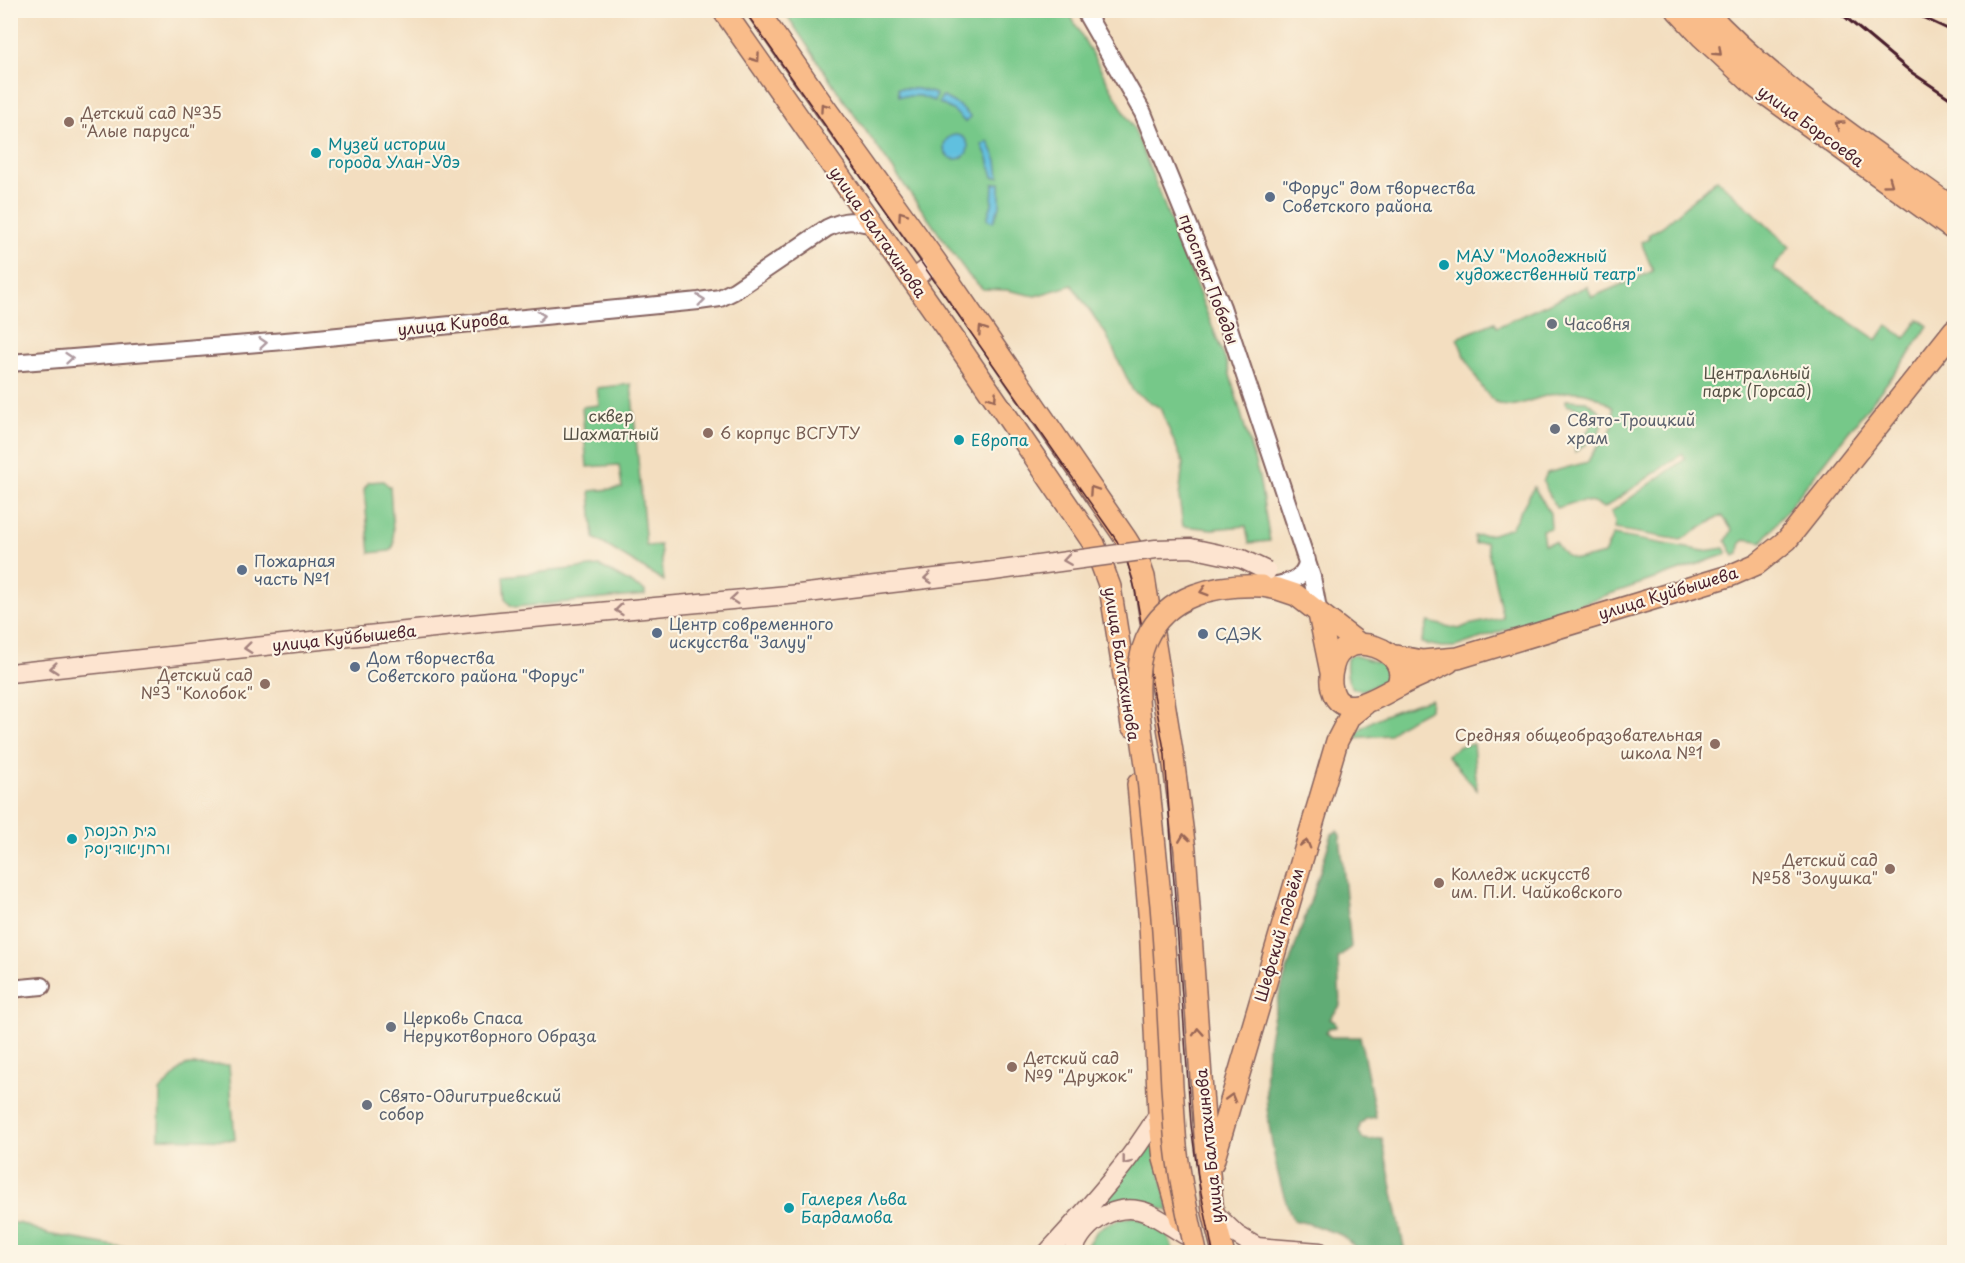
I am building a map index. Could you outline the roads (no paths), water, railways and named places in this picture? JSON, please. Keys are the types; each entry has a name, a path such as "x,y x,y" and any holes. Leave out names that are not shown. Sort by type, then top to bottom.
{"main road":[{"name":"улица Балтахинова","path":"723,10 1094,544 1110,586 1136,749 1150,924 1159,1113 1164,1159 1190,1247"},
{"name":"улица Балтахинова","path":"757,10 936,262 1137,557 1144,577 1185,850 1209,1174 1213,1212 1223,1252"},
{"name":"улица Борсоева","path":"1677,10 1702,37 1757,88 1954,230"},
{"name":"улица Борсоева","path":"1705,10 1748,53 1815,108 1954,208"},
{"path":"912,280 936,262"},
{"name":"улица Куйбышева","path":"1365,704 1458,658 1732,575 1757,564 1787,540 1954,330"},
{"name":"улица Куйбышева","path":"10,673 678,604 799,594 1106,555 1182,548 1212,551 1242,559 1280,582 1358,644 1390,655 1422,660 1458,658"},
{"path":"1190,1247 1177,1154 1161,908 1139,701 1140,665 1146,640 1175,604 1193,595 1217,588 1280,582"},
{"path":"1319,614 1332,674"},
{"path":"1358,644 1347,646 1334,661 1332,690 1348,705 1365,704"},
{"path":"1390,655 1401,669 1398,686"},
{"name":"Шефский подъём","path":"1209,1174 1337,741 1350,716 1365,704"},
{"path":"1048,1252 1124,1163 1147,1134 1159,1113"},
{"path":"1073,1252 1088,1227 1105,1214 1120,1210 1147,1212 1190,1247"},
{"path":"1213,1212 1237,1235 1257,1247 1320,1252"}],"street":[{"name":"проспект Победы","path":"1084,10 1143,113 1222,307 1307,560 1319,614"},
{"name":"улица Кирова","path":"10,363 297,340 720,298 735,291 827,228 853,220 873,225"},
{"path":"1280,582 1305,570 1307,560"},
{"path":"10,989 42,986"}],"water":[{"path":"898,88 918,89 936,94 934,101 920,96 899,96"},
{"path":"942,96 958,105 971,117 965,122 954,111 939,103"},
{"path":"956,135 961,136 967,142 967,152 961,158 956,159 951,158 945,152 944,147 945,142 951,136"},
{"path":"988,141 997,161 999,177 993,177 982,145"},
{"path":"1000,183 1000,206 993,222 987,219 992,204 993,184"}],"tram line":[{"path":"744,10 1117,541 1127,561 1135,589 1165,755 1191,1125 1198,1178 1213,1252"}],"railway":[{"path":"1837,10 1911,72 1954,101"},
{"path":"1907,10 1954,32"}],"place":[{"name":"Детский сад №35 \"Алые паруса\"","path":"69,122"},
{"name":"Музей истории города Улан-Удэ","path":"316,153"},
{"name":"\"Форус\" дом творчества Советского района","path":"1270,197"},
{"name":"МАУ \"Молодежный художественный театр\"","path":"1444,265"},
{"name":"Часовня","path":"1552,324"},
{"name":"Свято-Троицкий храм","path":"1555,429"},
{"name":"6 корпус ВСГУТУ","path":"708,433"},
{"name":"Европа","path":"959,440"},
{"name":"Пожарная часть №1","path":"242,570"},
{"name":"Центр современного искусства \"Залуу\"","path":"657,633"},
{"name":"СДЭК","path":"1203,634"},
{"name":"Дом творчества Советского района \"Форус\"","path":"355,667"},
{"name":"Детский сад №3 \"Колобок\"","path":"265,684"},
{"name":"Средняя общеобразовательная школа №1","path":"1715,744"},
{"name":"בית הכנסת ורחניאודינסק","path":"72,839"},
{"name":"Детский сад №58 \"Золушка\"","path":"1890,869"},
{"name":"Колледж искусств им. П.И. Чайковского","path":"1439,883"},
{"name":"Церковь Спаса Нерукотворного Образа","path":"391,1027"},
{"name":"Детский сад №9 \"Дружок\"","path":"1012,1067"},
{"name":"Свято-Одигитриевский собор","path":"367,1105"},
{"name":"Галерея Льва Бардамова","path":"789,1208"}],"park label":[{"name":"Центральный парк (Горсад)","path":"1757,382"},
{"name":"сквер Шахматный","path":"611,425"}]}
